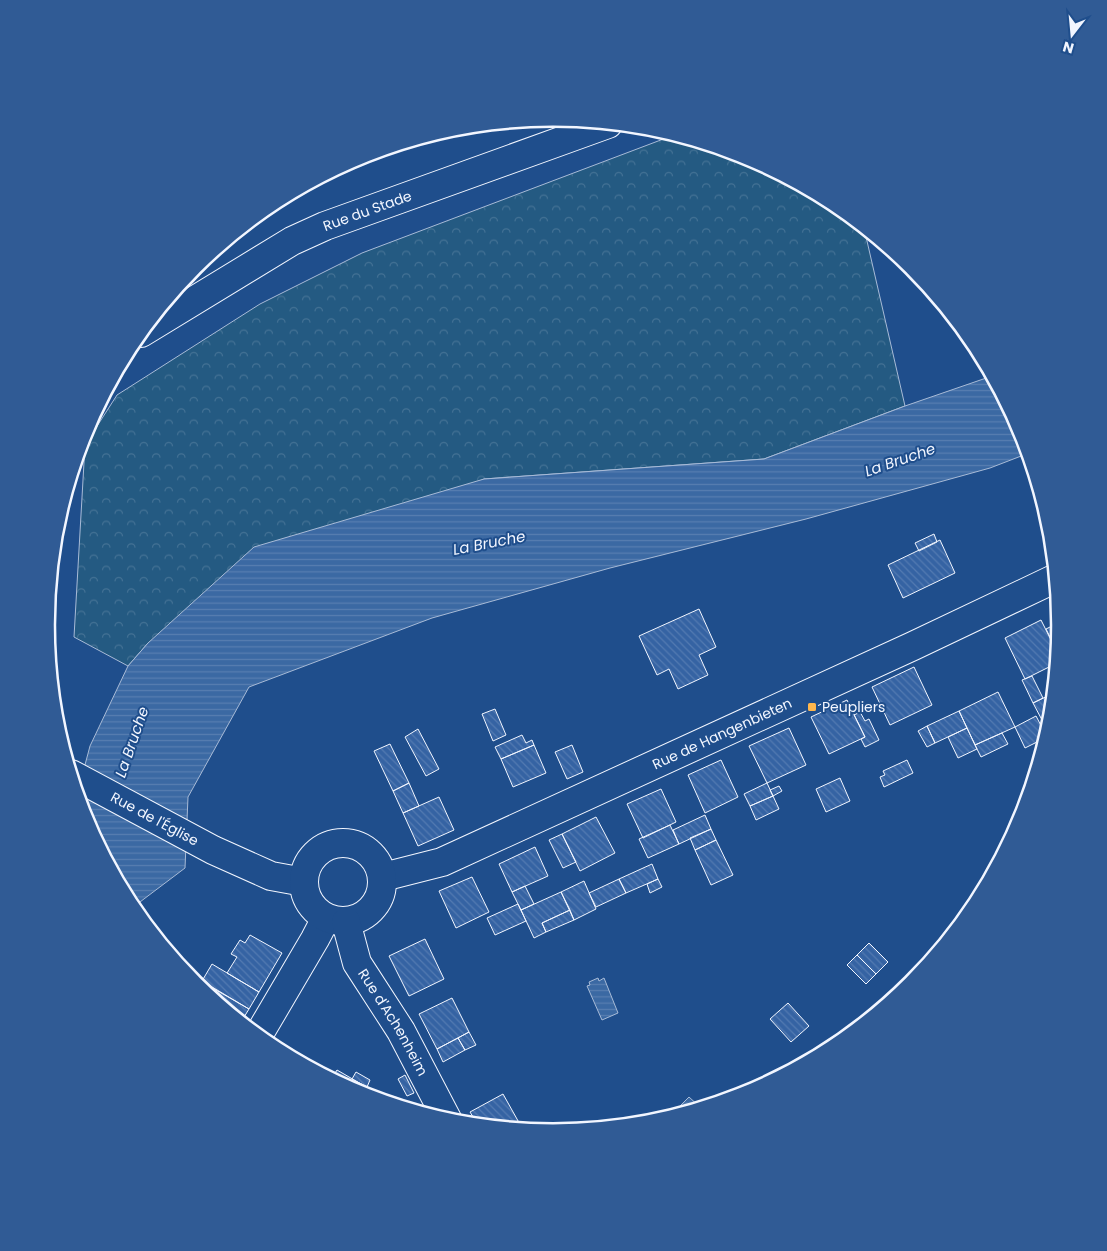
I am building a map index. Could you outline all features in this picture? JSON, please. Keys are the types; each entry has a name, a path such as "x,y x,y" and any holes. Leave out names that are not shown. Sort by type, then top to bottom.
{"street":[{"name":"Rue du Stade","path":"157,323 292,242 325,226 595,129"},
{"name":"Rue de Hangenbieten","path":"383,877 442,862 879,662 1050,581"},
{"name":"Rue de l'Église","path":"79,778 213,850 271,876 304,882"},
{"path":"350,842 366,849 377,861 383,877 382,893 374,907 361,917 336,920 314,909 306,896 304,882 307,865 318,852 332,844 350,842"},
{"path":"262,1029 311,946 336,920"},
{"name":"Rue d'Achenheim","path":"336,920 357,963 401,1030 443,1111"}],"green space":[{"path":"662,139 683,144 714,153 774,178 830,211 866,238 905,406 764,459 484,479 148,643 128,666 74,637 84,457 96,427 117,395 260,304 362,253"}],"water":[{"name":"La Bruche","path":"986,378 1001,405 1022,456 990,468 806,519 610,568 432,618 249,687 188,797 185,868 139,902 122,875 106,846 80,783 90,746 128,666 148,643 254,547 484,479 764,459 905,406"},
{"path":"598,978 599,981 604,978 618,1013 602,1020 587,986 590,985 589,982"},
{"path":"689,1097 696,1103 683,1107 678,1108"}],"building":[{"path":"934,534 937,542 919,551 915,543"},
{"path":"940,540 955,573 903,598 888,565"},
{"path":"699,609 716,647 699,655 708,675 678,689 669,669 657,675 639,636"},
{"path":"1041,620 1052,641 1050,666 1025,679 1005,638"},
{"path":"1052,626 1052,640 1046,629"},
{"path":"914,667 932,705 890,725 872,687"},
{"path":"1032,676 1043,698 1033,703 1022,680"},
{"path":"998,692 1015,727 975,745 959,711"},
{"path":"1047,696 1043,720 1042,720 1033,703"},
{"path":"847,700 865,737 829,754 811,717"},
{"path":"495,709 506,735 493,741 482,714"},
{"path":"959,711 967,728 935,743 927,726"},
{"path":"860,712 865,721 869,719 879,740 865,747 861,739 865,737 854,715"},
{"path":"1036,716 1041,726 1038,742 1025,748 1015,727"},
{"path":"927,726 935,743 927,747 918,731"},
{"path":"789,728 806,765 767,783 749,746"},
{"path":"967,728 977,749 958,758 948,737"},
{"path":"418,729 439,769 426,776 405,737"},
{"path":"1002,733 1008,744 981,757 975,745"},
{"path":"522,735 526,743 532,740 534,745 501,759 495,747"},
{"path":"390,744 409,783 393,791 374,751"},
{"path":"534,745 546,773 513,787 501,759"},
{"path":"572,745 583,772 567,779 555,752"},
{"path":"721,760 738,797 705,813 688,775"},
{"path":"907,760 913,773 884,787 880,777 885,775 883,771"},
{"path":"840,778 850,801 826,812 816,789"},
{"path":"409,783 419,806 403,813 393,791"},
{"path":"767,783 773,796 750,806 744,794"},
{"path":"779,786 782,791 773,796 770,790"},
{"path":"661,789 676,822 643,838 627,804"},
{"path":"773,796 779,809 756,820 750,806"},
{"path":"439,797 454,830 418,846 403,813"},
{"path":"705,815 711,829 679,844 673,830"},
{"path":"596,817 615,853 580,871 562,834"},
{"path":"670,825 679,844 648,858 639,839"},
{"path":"711,829 716,840 695,850 690,838"},
{"path":"562,834 576,862 563,868 549,840"},
{"path":"716,840 733,875 711,885 695,850"},
{"path":"535,847 548,876 512,892 499,864"},
{"path":"652,864 658,879 626,893 619,879"},
{"path":"472,877 489,912 456,928 439,891"},
{"path":"619,879 626,893 596,907 589,893"},
{"path":"658,879 662,887 650,893 647,884"},
{"path":"584,881 596,909 574,920 561,892"},
{"path":"525,886 534,904 521,910 512,892"},
{"path":"561,892 570,910 542,923 546,932 534,938 521,910"},
{"path":"518,904 526,921 495,935 487,918"},
{"path":"570,910 574,920 546,932 542,923"},
{"path":"250,935 282,953 259,992 227,973 237,957 231,954 240,940 245,943"},
{"path":"425,939 444,979 409,996 389,956"},
{"path":"869,943 888,962 876,974 857,955"},
{"path":"857,955 876,974 866,984 847,965"},
{"path":"212,964 259,992 249,1009 203,980"},
{"path":"215,991 249,1009 244,1016 225,1000"},
{"path":"452,998 469,1032 437,1049 419,1014"},
{"path":"788,1003 809,1026 791,1042 770,1019"},
{"path":"469,1032 476,1045 465,1050 458,1038"},
{"path":"458,1038 465,1050 443,1062 437,1049"},
{"path":"337,1070 368,1088 363,1086 335,1074"},
{"path":"356,1072 370,1080 367,1087 352,1079"},
{"path":"405,1075 414,1093 407,1096 398,1079"},
{"path":"503,1094 519,1123 473,1117 470,1112"}],"place":[{"name":"Peupliers","path":"812,707"}]}
